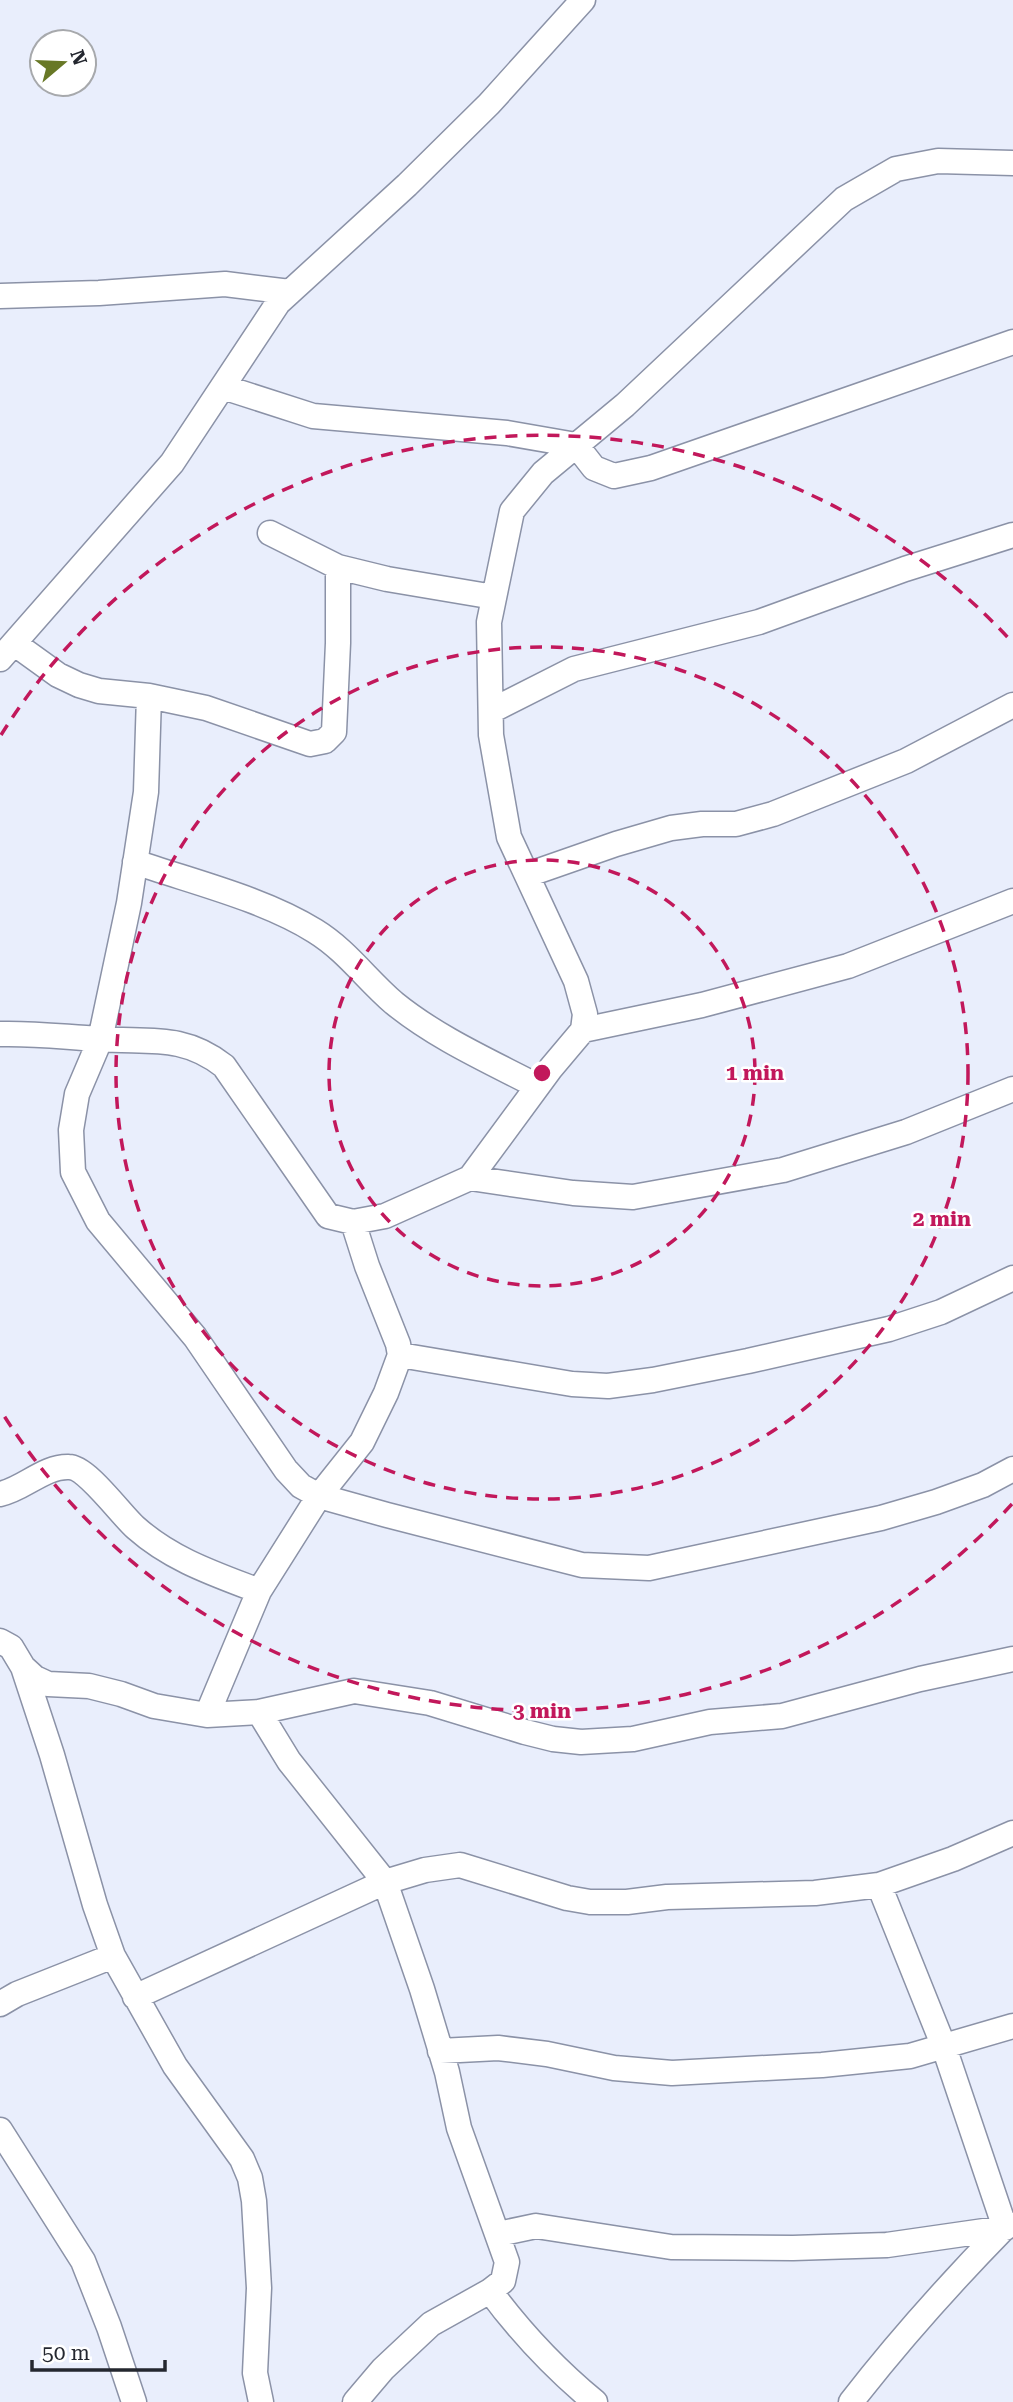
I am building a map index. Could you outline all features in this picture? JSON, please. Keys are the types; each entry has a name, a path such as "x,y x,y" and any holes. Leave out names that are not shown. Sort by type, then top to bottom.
{"street":[{"path":"338,567 334,732 325,741 310,744 206,708 149,696 99,691 58,676 8,652 172,463 278,303 407,185 489,104 583,0"},
{"path":"0,1034 41,1033 100,1040 152,1039 188,1044 210,1055 224,1066 328,1216 353,1222 385,1216 470,1178 537,1086 583,1030 585,1014 576,981 509,837 491,735 489,622 512,511 543,473 635,396 844,200 896,169 938,161 1013,163"},
{"path":"0,296 99,293 225,284 290,292"},
{"path":"223,387 313,416 507,433 576,445 594,468 614,476 651,468 1013,342"},
{"path":"270,533 338,567 387,579 494,597"},
{"path":"491,711 574,669 759,622 905,569 1011,540"},
{"path":"149,696 146,792 135,862 100,1040 77,1094 71,1130 73,1172 98,1221 195,1337 286,1470 301,1486 319,1496 582,1565 649,1568 881,1518 983,1485 1013,1469"},
{"path":"527,875 671,828 736,824 773,814 906,761 1013,705"},
{"path":"135,862 280,911 317,932 357,965 393,1001 434,1031 537,1086"},
{"path":"583,1030 702,1005 848,966 1013,901"},
{"path":"470,1178 573,1193 633,1197 783,1170 906,1132 1013,1089"},
{"path":"207,1715 259,1591 319,1496 362,1442 386,1393 400,1355 353,1222"},
{"path":"400,1355 572,1384 608,1387 721,1367 889,1329 941,1312 1013,1278"},
{"path":"0,1494 53,1469 73,1467 86,1475 135,1527 164,1551 187,1563 259,1591"},
{"path":"0,1641 11,1647 23,1667 52,1755 94,1905 113,1956 175,2066 242,2159 250,2178 254,2201 259,2288 255,2373 261,2402"},
{"path":"23,1667 35,1678 48,1684 89,1686 121,1693 154,1706 207,1715 260,1712 354,1691 430,1703 553,1739 581,1742 633,1739 710,1723 782,1716 920,1679 1013,1659"},
{"path":"260,1712 289,1761 385,1882 422,1989 459,2128 507,2262 503,2281 431,2324 383,2370 355,2402"},
{"path":"135,1997 385,1882 425,1870 460,1864 567,1899 590,1902 815,1893 878,1885 953,1859 1013,1833"},
{"path":"878,1885 944,2047 1009,2224"},
{"path":"0,2004 17,1994 113,1956"},
{"path":"440,2051 498,2049 547,2054 614,2068 672,2073 910,2056 1013,2026"},
{"path":"0,2130 83,2261 134,2402"},
{"path":"498,2234 536,2226 671,2247 793,2248 887,2245 1009,2224"},
{"path":"851,2402 896,2344 1009,2224"},
{"path":"490,2291 517,2328 566,2379 595,2402"}]}
